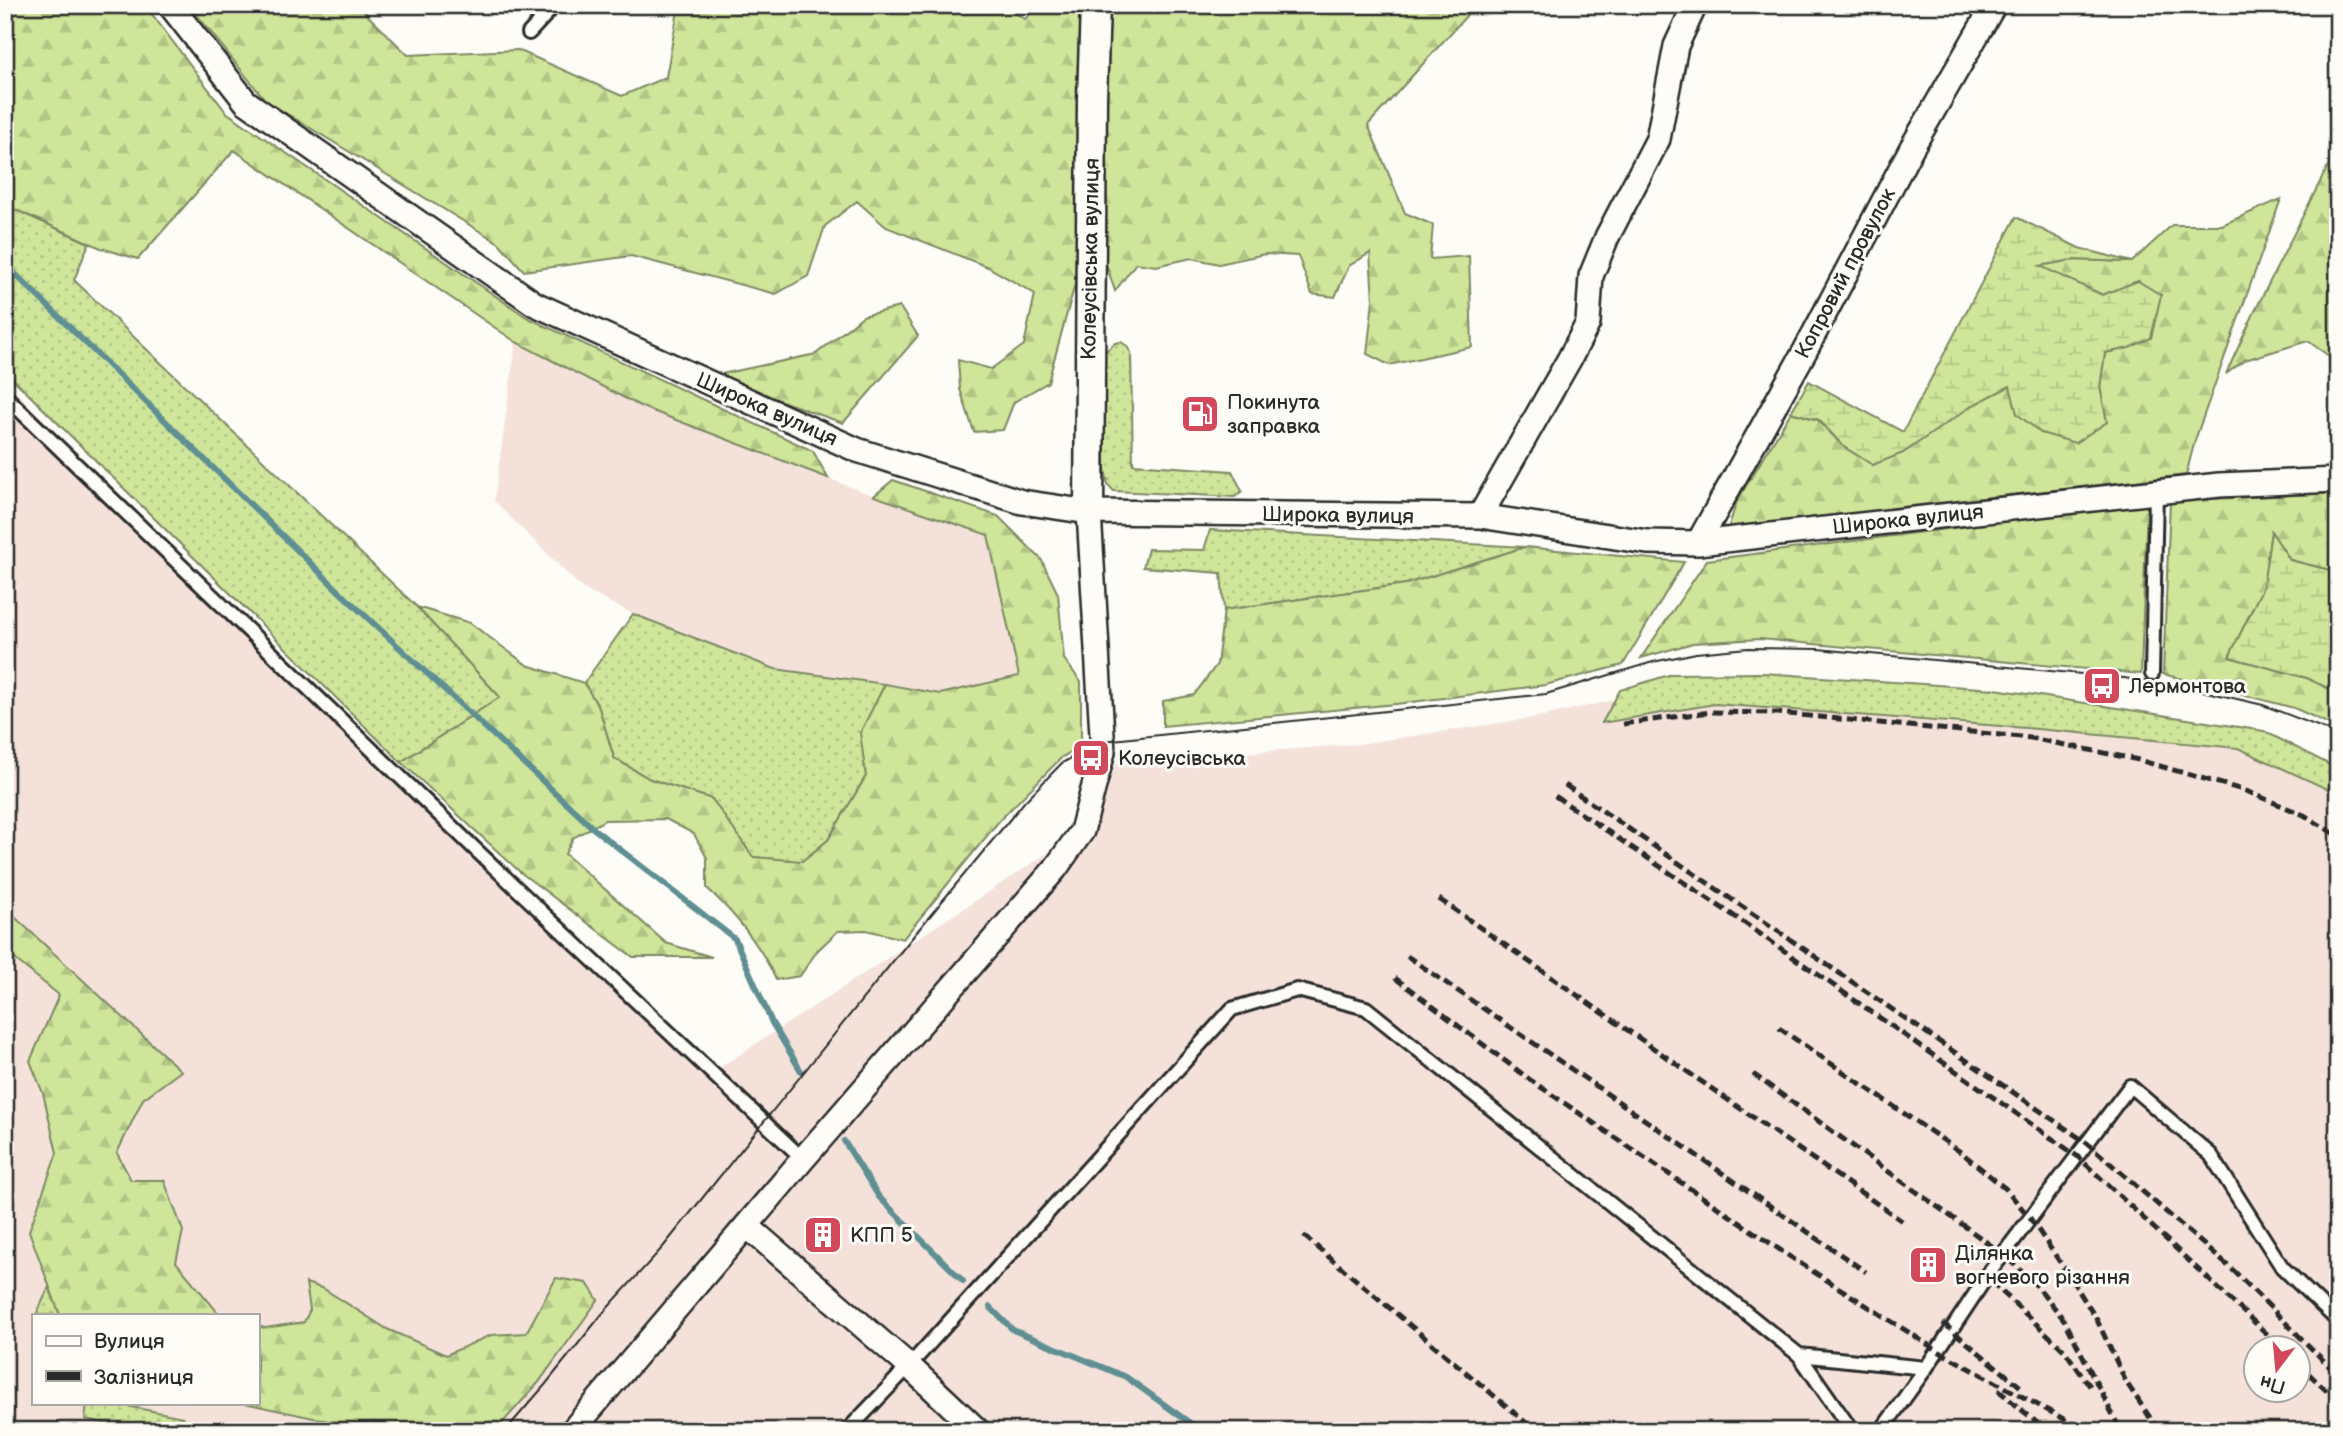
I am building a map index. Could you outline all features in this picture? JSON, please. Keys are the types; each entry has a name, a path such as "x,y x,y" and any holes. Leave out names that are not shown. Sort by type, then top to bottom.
{"street":[{"name":"Широка вулиця","path":"170,5 246,102 535,304 858,450 1022,502 1089,512 1480,516 1647,542 1698,543 2219,485 2338,480"},
{"name":"Колеусівська вулиця","path":"1089,512 1092,99 1096,5"},
{"path":"1480,516 1588,323 1591,276 1607,237 1658,139 1676,46 1695,5"},
{"name":"Копровий провулок","path":"1698,543 1805,351 1911,149 1994,5"},
{"path":"572,1431 1055,869 1082,831 1103,752 1089,512"},
{"path":"747,1226 909,1366 978,1431"}],"lane":[{"path":"529,33 555,5"},
{"path":"5,396 475,849 803,1159"},
{"path":"2152,674 2156,492"},
{"path":"847,1431 1232,1009 1297,990 1366,1008 1799,1355 1852,1431"},
{"path":"1881,1431 1989,1273 2130,1086 2211,1155 2282,1267 2338,1321"},
{"path":"1799,1355 1926,1368"}],"shaded area":[{"path":"516,342 642,407 874,496 988,535 1019,676 940,694 775,669 633,614 583,589 494,501"},
{"path":"5,381 390,770 704,1078 1082,831 1102,764 1359,744 1534,718 1695,682 2237,741 2338,789 2338,1431 5,1431"}],"green space":[{"path":"5,5 145,5 226,112 528,318 813,451 828,478 642,407 516,342 234,150 138,259 101,248 5,205"},
{"path":"189,5 357,5 408,55 518,50 622,96 666,77 679,5 1003,5 1025,19 1040,5 1086,5 1078,273 1048,382 1014,402 1003,430 974,432 960,389 958,360 991,369 1024,345 1035,294 988,267 886,227 857,201 825,226 808,276 776,294 631,256 524,271 499,243 266,101"},
{"path":"1107,5 1476,5 1368,125 1405,213 1433,225 1430,259 1469,256 1472,347 1389,365 1367,354 1373,300 1370,253 1349,266 1335,297 1312,294 1298,256 1265,254 1219,264 1192,258 1156,266 1136,263 1115,291 1103,255"},
{"path":"2338,152 2338,378 2333,359 2308,341 2245,360 2226,374 2332,158"},
{"path":"2281,199 2195,440 2186,475 1728,529 1737,501 1791,412 1818,420 1844,447 1873,465 2010,386 2041,433 2075,442 2107,422 2100,387 2105,353 2129,348 2138,281 2103,295 2039,266 2072,260 2132,262 2172,225 2222,225"},
{"path":"5,205 89,243 74,280 417,607 500,697 401,762 5,371"},
{"path":"2016,217 2079,248 2132,262 2072,260 2040,266 2102,295 2138,281 2161,295 2151,338 2129,348 2105,353 2100,387 2107,422 2075,443 2041,433 2017,414 2010,386 1973,405 1903,453 1873,465 1844,447 1819,420 1791,412 1809,381 1903,432"},
{"path":"900,307 918,336 843,423 712,376 816,354 863,316"},
{"path":"1121,342 1131,353 1133,464 1232,471 1242,491 1235,497 1114,491 1108,485 1105,469 1105,352 1115,343"},
{"path":"893,480 998,516 1041,559 1058,594 1064,659 1081,682 1081,747 1062,757 999,821 903,939 866,930 838,931 817,951 800,976 776,980 763,954 746,931 707,888 707,858 694,834 666,819 605,820 573,838 565,854 666,943 712,957 633,957 520,872 401,762 500,697 417,607 470,623 527,665 584,683 599,708 614,758 650,779 712,799 753,857 802,861 828,840 866,776 860,733 885,684 940,694 1019,676 988,535 874,496"},
{"path":"2338,493 2338,572 2290,560 2271,532 2263,587 2229,657 2307,678 2338,693 2338,728 2294,708 2163,674 2170,501"},
{"path":"2147,503 2141,674 1760,639 1693,643 1641,658 1707,560"},
{"path":"1210,530 1525,547 1406,584 1224,610 1221,573 1143,567 1148,549 1204,550"},
{"path":"2271,531 2290,560 2338,572 2338,693 2307,678 2229,657 2263,587"},
{"path":"1525,547 1684,562 1623,665 1545,685 1396,704 1163,726 1163,701 1194,695 1217,664 1224,610 1406,584"},
{"path":"633,614 775,669 885,684 861,733 866,776 828,840 802,862 753,857 712,799 650,779 614,758 599,708 584,683"},
{"path":"1763,673 1995,689 2264,731 2338,769 2338,794 2238,748 2026,728 1715,704 1602,723 1620,690 1672,674"},
{"path":"5,908 181,1071 143,1099 117,1153 131,1180 164,1180 183,1231 176,1262 219,1314 60,1314 29,1231 57,1153 43,1093 30,1061 59,995 5,951"},
{"path":"556,1278 587,1283 598,1300 539,1382 495,1431 345,1431 342,1424 249,1404 259,1404 259,1326 304,1322 310,1310 306,1283 324,1289 387,1329 446,1355 491,1335 526,1333"},
{"path":"49,1287 60,1314 36,1314"},
{"path":"87,1404 116,1404 183,1417 182,1422 165,1431 143,1431 85,1419"}],"waterway":[{"path":"5,264 342,594 594,829 735,939 772,1023 801,1071"},
{"path":"844,1141 879,1197 963,1281"},
{"path":"990,1307 1013,1330 1126,1377 1201,1431"}],"tram line":[{"path":"505,1431 603,1313 663,1247 1025,801 1062,763 1103,741 1546,694 1653,662 1696,653 1748,648 1818,649 2124,678 2194,689 2263,705 2338,734"}],"railway":[{"path":"1623,724 1710,712 1778,713 2031,738 2139,760 2246,791 2304,815 2338,836"},
{"path":"1565,785 2087,1143 2235,1272 2338,1375"},
{"path":"1555,796 1743,922 2077,1156 2267,1334"},
{"path":"1439,899 1902,1221"},
{"path":"1407,956 1866,1272"},
{"path":"1395,978 1529,1079 1792,1258 1938,1351 2086,1431"},
{"path":"1779,1028 1962,1153 2006,1189 2030,1218 2070,1277 2097,1320 2126,1382 2159,1431"},
{"path":"1753,1074 2003,1254 2038,1287 2065,1321 2121,1431"},
{"path":"1304,1236 1536,1431"},
{"path":"1980,1271 2065,1351 2092,1389"},
{"path":"1943,1323 2022,1388"},
{"path":"2312,1377 2338,1402"},
{"path":"1998,1390 2047,1431"}],"place":[{"name":"Покинута заправка","path":"1200,414"},
{"name":"Лермонтова","path":"2102,686"},
{"name":"Колеусівська","path":"1091,758"},
{"name":"КПП 5","path":"823,1235"},
{"name":"Ділянка вогневого різання","path":"1928,1265"}]}
